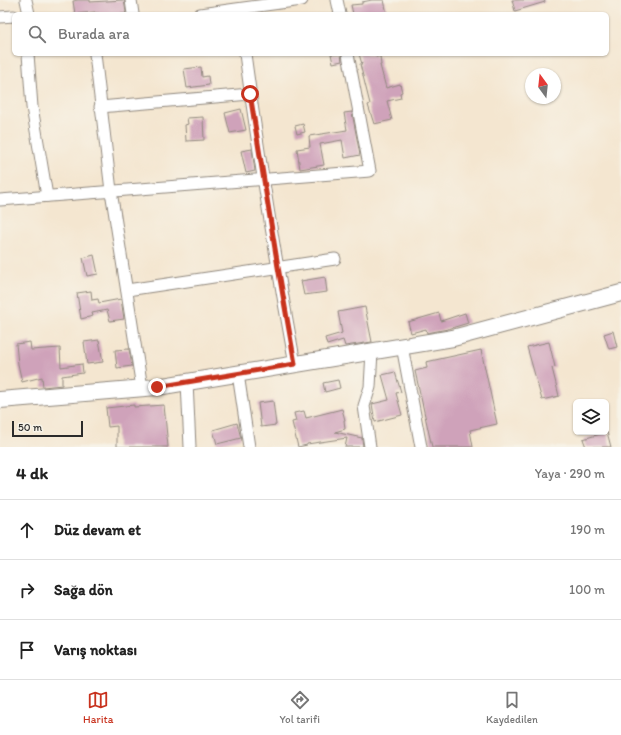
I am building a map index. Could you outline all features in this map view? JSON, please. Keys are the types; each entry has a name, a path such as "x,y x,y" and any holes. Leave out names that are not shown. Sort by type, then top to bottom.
{"street":[{"path":"26,0 29,12"},
{"path":"131,0 133,12"},
{"path":"226,12 302,0"},
{"path":"337,0 340,12"},
{"path":"0,17 12,16"},
{"path":"28,56 32,107 47,196"},
{"path":"95,56 111,190 142,388"},
{"path":"245,56 250,94 295,364"},
{"path":"0,200 111,190 370,171 348,56"},
{"path":"100,107 250,94"},
{"path":"127,290 335,259"},
{"path":"0,400 142,388 187,382 453,338 621,293"},
{"path":"402,346 420,447"},
{"path":"370,447 364,406 370,387 372,351"},
{"path":"238,374 249,447"},
{"path":"187,382 190,447"}],"building":[{"path":"90,0 90,2 124,0 126,12 75,12 73,1"},
{"path":"384,0 387,12 353,12 351,5 362,4 362,2"},
{"path":"512,0 544,0 545,2 515,11"},
{"path":"331,56 341,56 342,61 333,63"},
{"path":"360,56 380,56 380,65 386,88 400,84 402,92 400,93 401,98 387,101 392,120 374,124 368,105 370,104 360,64 362,64"},
{"path":"201,67 202,77 208,76 209,85 187,88 184,69"},
{"path":"241,109 246,130 230,133 225,113"},
{"path":"352,112 360,155 345,158 342,140 320,144 324,165 300,169 297,149 310,147 309,136 347,130 344,113"},
{"path":"203,117 204,140 186,141 185,125 188,124 187,118"},
{"path":"303,124 305,132 297,134 295,126"},
{"path":"252,149 255,171 246,173 241,151"},
{"path":"94,255 98,274 87,276 83,258"},
{"path":"325,277 327,292 304,295 301,281"},
{"path":"91,291 92,300 98,299 99,303 121,299 124,319 110,321 107,310 92,313 93,316 81,319 77,293"},
{"path":"365,307 372,342 345,346 343,340 327,345 325,338 342,333 338,312"},
{"path":"439,313 441,321 465,313 468,323 427,333 426,329 411,333 408,322"},
{"path":"613,331 617,347 609,349 604,334"},
{"path":"99,340 103,362 87,364 84,342"},
{"path":"30,342 31,350 60,348 61,367 82,364 83,373 62,376 62,385 43,387 42,377 22,382 16,344"},
{"path":"549,342 555,367 552,368 559,396 542,400 527,347"},
{"path":"129,349 132,366 117,368 115,350"},
{"path":"481,350 497,424 470,430 473,447 432,447 415,371 427,368 426,362"},
{"path":"395,372 401,392 396,393 402,415 375,422 372,404 389,400 382,375"},
{"path":"338,380 340,388 325,392 323,383"},
{"path":"273,401 276,425 261,427 258,403"},
{"path":"134,405 134,407 164,405 168,447 117,447 117,426 108,427 106,408"},
{"path":"342,409 345,420 345,429 335,432 362,438 363,447 345,447 347,438 307,444 298,447 292,422 296,421 294,413 304,411 306,418"},
{"path":"237,423 241,438 217,444 213,430"},
{"path":"597,435 608,435 611,447 586,447 583,439"}],"route":[{"path":"157,387 295,364 250,94"}]}
